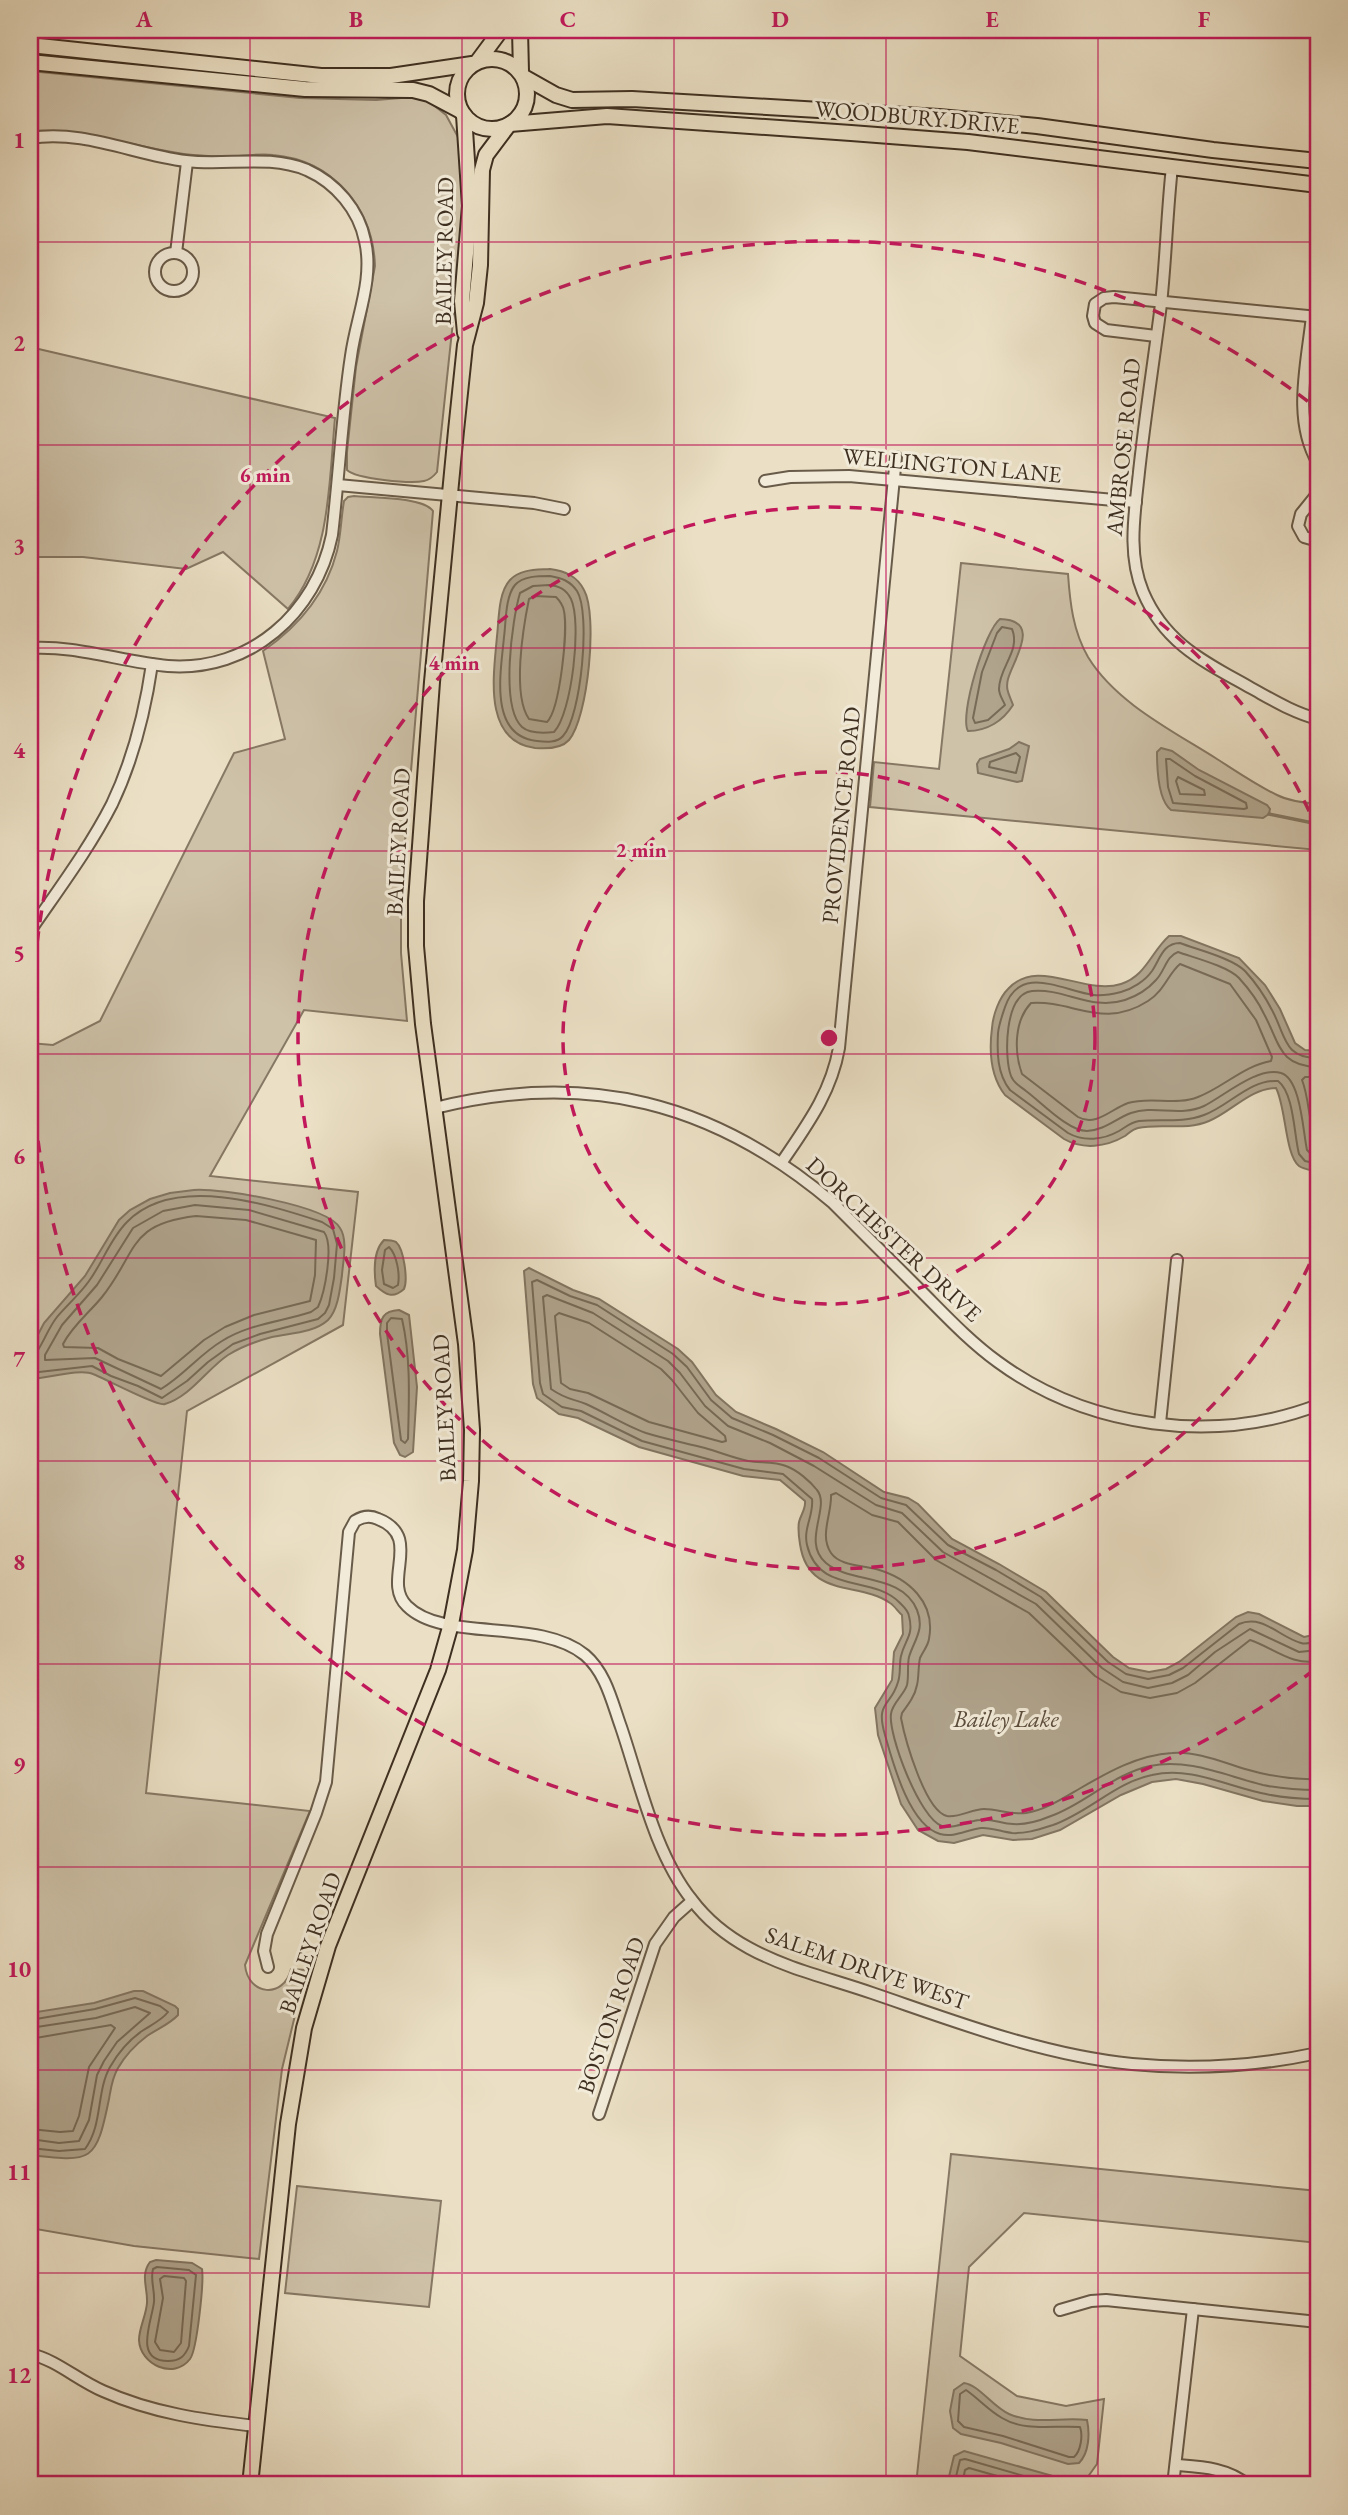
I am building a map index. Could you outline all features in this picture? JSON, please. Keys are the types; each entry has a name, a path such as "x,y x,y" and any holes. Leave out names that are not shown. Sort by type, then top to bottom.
{"main road":[{"path":"462,113 459,86 463,75 501,30"},
{"path":"30,62 297,89 414,90 429,94 462,113 470,122 486,129 500,130 522,111 526,101 520,30"},
{"path":"30,45 321,76 391,76 475,63 490,58 507,61 523,74"},
{"name":"WOODBURY DRIVE","path":"523,74 555,95 572,100 632,99 939,117 1037,126 1318,161"},
{"name":"BAILEY ROAD","path":"250,2485 288,2124 304,2028 328,1946 429,1695 451,1624 467,1528 472,1474 472,1421 466,1344 420,997 416,901 432,682 465,345 463,301 470,206 462,113"},
{"name":"WOODBURY DRIVE","path":"509,125 591,117 653,119 968,142 1318,184"},
{"name":"BAILEY ROAD","path":"465,345 476,303 483,164 486,155 509,125"}],"street":[{"path":"30,138 91,141 187,162 274,161 300,168 325,180 352,207 365,239 368,271 352,348 328,556 306,599 282,628 252,649 223,660 189,666 152,664 65,649 30,648"},
{"path":"176,253 187,162"},
{"name":"AMBROSE ROAD","path":"1172,167 1161,301 1147,394 1136,502 1133,545 1137,574 1150,605 1168,632 1190,653 1292,710 1318,719"},
{"path":"1156,336 1105,330 1095,323 1094,310 1099,301 1109,296 1315,316 1303,414 1308,442 1318,463"},
{"name":"PROVIDENCE ROAD","path":"782,1162 824,1098 833,1076 839,1048 896,457"},
{"name":"WELLINGTON LANE","path":"765,481 824,475 1136,502"},
{"path":"338,485 540,503 564,509"},
{"path":"1318,493 1301,514 1298,527 1308,540 1318,541"},
{"path":"30,931 93,836 121,784 140,726 152,664"},
{"name":"DORCHESTER DRIVE","path":"435,1108 467,1100 533,1092 578,1092 647,1103 703,1121 737,1136 782,1162 833,1203 954,1324 997,1361 1030,1382 1080,1405 1123,1418 1189,1426 1240,1424 1318,1405"},
{"path":"1160,1423 1177,1260"},
{"name":"SALEM DRIVE WEST","path":"365,1517 385,1522 399,1539 402,1555 397,1584 403,1601 418,1615 451,1624 547,1637 569,1645 595,1665 608,1691 666,1858 678,1882 692,1901 733,1938 767,1957 1007,2039 1053,2051 1129,2064 1179,2067 1247,2064 1318,2053"},
{"name":"BAILEY ROAD","path":"268,1967 264,1951 267,1934 324,1789 349,1532 355,1521 365,1517"},
{"name":"BOSTON ROAD","path":"599,2114 654,1944 674,1917 692,1901"},
{"path":"1060,2311 1091,2301 1106,2300 1318,2322"},
{"path":"1173,2485 1193,2309"},
{"path":"30,2354 51,2361 100,2389 140,2406 188,2418 256,2426"},
{"path":"1177,2465 1220,2470 1248,2485"}],"shaded area":[{"path":"30,71 300,98 376,100 414,97 427,100 446,115 458,137 466,199 437,472 430,479 417,482 396,481 361,476 347,470 356,367 375,266 367,224 345,190 314,166 268,154 196,155 84,134 30,131"},
{"path":"30,347 335,418 329,493 320,543 302,589 288,609 223,552 186,569 83,557 30,557"},
{"path":"354,496 409,501 428,506 433,511 401,889 401,953 407,1021 304,1010 210,1176 358,1192 343,1325 187,1411 146,1793 310,1811 245,1965 252,1983 266,1990 281,1985 291,1969 306,1970 282,2069 259,2259 134,2246 30,2228 30,1043 53,1045 100,1021 234,753 285,739 263,651 299,620 318,595 337,551 344,501"},
{"path":"961,563 1068,574 1071,606 1079,637 1088,657 1100,673 1147,715 1254,782 1287,799 1318,804 1318,850 870,807 874,762 939,769"},
{"path":"951,2154 1318,2191 1318,2243 1024,2213 969,2267 960,2356 1017,2396 1066,2406 1104,2399 1097,2464 1082,2485 916,2485"},
{"path":"297,2186 441,2201 429,2307 285,2293"}],"water":[{"path":"550,569 570,575 584,590 590,621 589,666 581,711 569,740 558,747 535,748 518,743 506,733 499,719 494,686 496,651 500,607 506,585 514,576 523,572"},
{"path":"1000,619 1013,621 1020,626 1023,633 1007,683 1013,705 994,724 968,731 967,709 975,674 987,639"},
{"path":"1019,742 1029,746 1022,781 978,773 977,764 980,759 1009,749"},
{"path":"1161,748 1172,751 1199,770 1267,805 1269,814 1263,818 1171,810 1163,799 1159,783 1157,752"},
{"path":"1169,936 1181,936 1239,958 1265,985 1280,1009 1295,1043 1305,1050 1318,1051 1318,1169 1315,1171 1301,1167 1294,1160 1276,1088 1258,1092 1200,1124 1138,1128 1110,1143 1087,1146 1064,1139 1005,1095 1000,1088 992,1063 991,1037 997,1007 1008,989 1020,980 1033,976 1047,976 1092,985 1121,984 1142,970"},
{"path":"194,1190 248,1195 295,1205 331,1220 340,1228 344,1244 342,1275 336,1305 328,1320 309,1330 272,1337 238,1349 220,1361 190,1389 165,1404 152,1401 87,1372 30,1379 30,1350 44,1323 85,1276 119,1220 130,1210 150,1199"},
{"path":"384,1240 396,1242 404,1265 404,1289 393,1295 386,1294 376,1286 376,1256"},
{"name":"Bailey Lake","path":"529,1268 573,1290 599,1299 678,1349 692,1362 716,1395 736,1412 823,1452 884,1492 908,1498 918,1504 952,1539 1046,1592 1113,1657 1129,1668 1149,1672 1166,1669 1179,1662 1236,1617 1248,1612 1259,1614 1304,1637 1318,1634 1318,1806 1263,1801 1176,1779 1152,1782 1121,1795 1060,1830 1032,1839 1013,1840 983,1835 954,1843 938,1841 918,1830 901,1804 878,1735 875,1708 892,1680 894,1652 903,1634 902,1615 892,1604 878,1596 836,1586 813,1573 805,1561 799,1539 799,1522 805,1501 780,1480 743,1476 639,1447 578,1418 559,1414 537,1398 533,1384 524,1271"},
{"path":"399,1310 409,1315 417,1387 413,1452 405,1457 400,1455 394,1443 380,1334 384,1316"},
{"path":"134,1991 143,1991 175,2006 178,2015 143,2039 121,2064 113,2079 95,2147 88,2154 79,2157 30,2155 30,2013 94,2003"},
{"path":"156,2260 192,2263 202,2269 193,2353 183,2365 175,2368 167,2369 151,2363 141,2349 139,2340 147,2303 145,2272 150,2262"},
{"path":"964,2383 975,2388 1003,2411 1018,2417 1038,2420 1087,2420 1088,2443 1082,2459 1079,2463 1068,2464 1001,2443 961,2434 953,2428 950,2411 954,2390"},
{"path":"964,2451 1060,2478 1062,2485 947,2485 954,2456"}],"waterway":[{"path":"1269,814 1318,824"}]}
